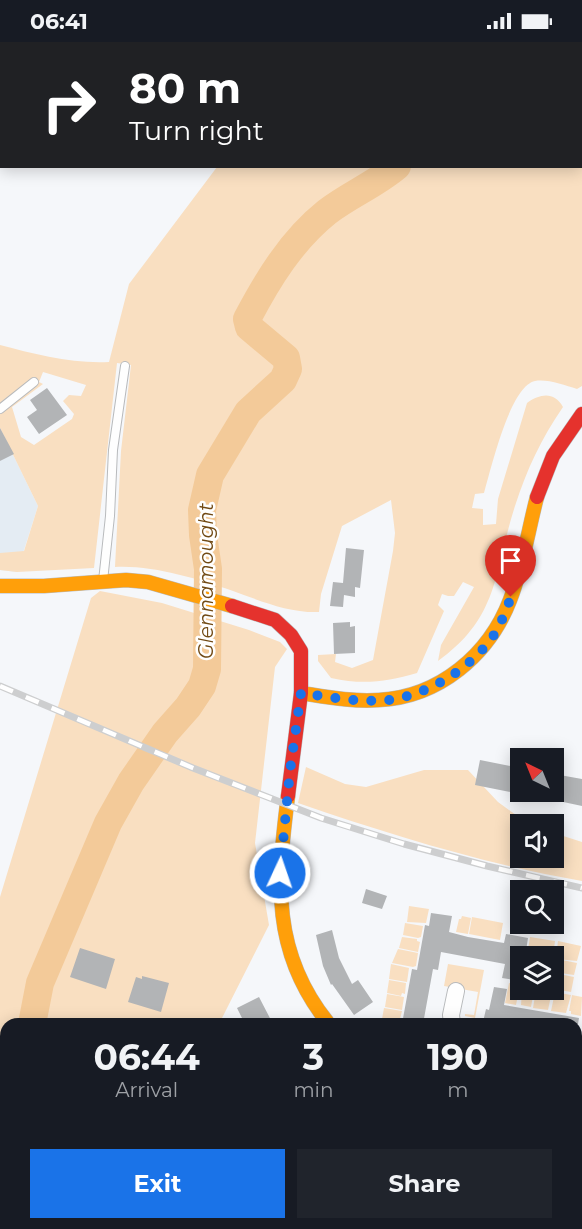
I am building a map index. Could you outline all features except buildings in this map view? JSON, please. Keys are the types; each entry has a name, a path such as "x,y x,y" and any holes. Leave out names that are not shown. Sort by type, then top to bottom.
{"street":[{"path":"301,693 356,700 391,700 429,688 447,679 468,663 489,642 504,616 518,579 542,483 553,457 582,414"},
{"path":"0,586 148,582 275,620 291,635 301,651 301,693 281,849 280,895 284,932 294,962 306,991 324,1018"},
{"path":"451,1018 456,991"}],"lane":[{"path":"103,582 110,516 113,450 124,366"},
{"path":"0,409 34,382"}],"shaded area":[{"path":"216,168 582,168 582,386 577,389 551,382 535,381 526,386 517,397 503,430 484,493 475,494 472,508 483,509 483,525 496,524 498,499 527,403 542,396 551,396 563,407 541,443 524,479 498,572 484,610 458,644 438,661 441,645 474,587 463,582 454,596 442,594 438,605 444,611 417,673 395,679 354,681 331,678 318,661 318,655 336,654 335,662 352,668 373,660 393,551 395,533 391,500 342,526 321,594 319,612 297,611 275,606 219,586 175,574 145,568 115,567 121,451 131,365 117,363 94,568 17,572 0,570 0,553 24,551 38,506 0,428 0,345 68,360 109,362 129,284","holes":["43,372 86,385 81,396 69,395 63,401 74,414 72,419 34,445 21,437 12,407 43,384 39,382"]},
{"path":"0,428 38,506 17,572 0,570"},
{"path":"100,591 162,603 249,630 280,642 287,649 275,667 255,843 269,925 222,1018 0,1018 0,897 91,598"},
{"path":"306,767 345,784 366,787 424,770 468,770 498,802 515,814 510,814 510,866 438,848 298,803"},
{"path":"564,836 582,842 582,881 519,868 564,868"},
{"path":"409,906 429,909 426,923 407,922"},
{"path":"462,916 471,918 468,934 456,932"},
{"path":"472,917 503,923 500,940 469,934"},
{"path":"405,923 423,926 421,937 403,935"},
{"path":"402,937 417,939 420,942 418,952 399,948"},
{"path":"530,937 555,941 554,946 529,946"},
{"path":"558,941 581,946 577,961 564,960 564,946 557,946"},
{"path":"398,949 418,953 416,966 392,963"},
{"path":"564,960 577,963 574,975 564,974"},
{"path":"391,964 409,968 407,982 389,979"},
{"path":"448,964 484,970 475,1018 465,1016 465,1014 474,1015 478,992 444,986"},
{"path":"564,975 574,977 571,992 564,991"},
{"path":"389,980 406,983 405,994 402,993 401,996 387,993"},
{"path":"510,983 510,1000 517,1000 516,1005 505,1003"},
{"path":"387,994 404,997 402,1010 385,1007"},
{"path":"564,994 571,995 566,1013 551,1011 553,1000 564,1000"},
{"path":"572,995 582,997 581,1016 571,1014 569,1011"},
{"path":"521,1000 532,1000 531,1007 521,1005"},
{"path":"534,1000 550,1000 548,1010 533,1008"},
{"path":"384,1008 402,1011 400,1018 382,1018"}],"waterway":[{"name":"Glennamought","path":"33,1018 40,983 108,823 131,782 165,733 188,707 202,686 207,669 208,569 202,510 210,475 248,412 283,380 288,369 286,358 249,327 247,319 272,275 314,223 344,200 394,168"}],"railway":[{"path":"0,686 193,768 321,818 404,844 582,888"}],"traffic: slow":[{"path":"301,693 360,700 401,697 422,691 459,670 475,655 501,620 515,587 537,497"},
{"path":"0,586 44,586 126,580 148,582 232,606"},
{"path":"288,796 282,858 283,915 288,943 297,970 310,997 325,1018"}],"traffic: jam":[{"path":"537,497 553,456 582,414"},
{"path":"232,606 275,620 291,635 301,651 301,693 288,796"}],"route":[{"path":"280,873 290,771 301,693 356,700 391,700 429,688 447,679 468,663 489,642 504,616 511,597"}]}
